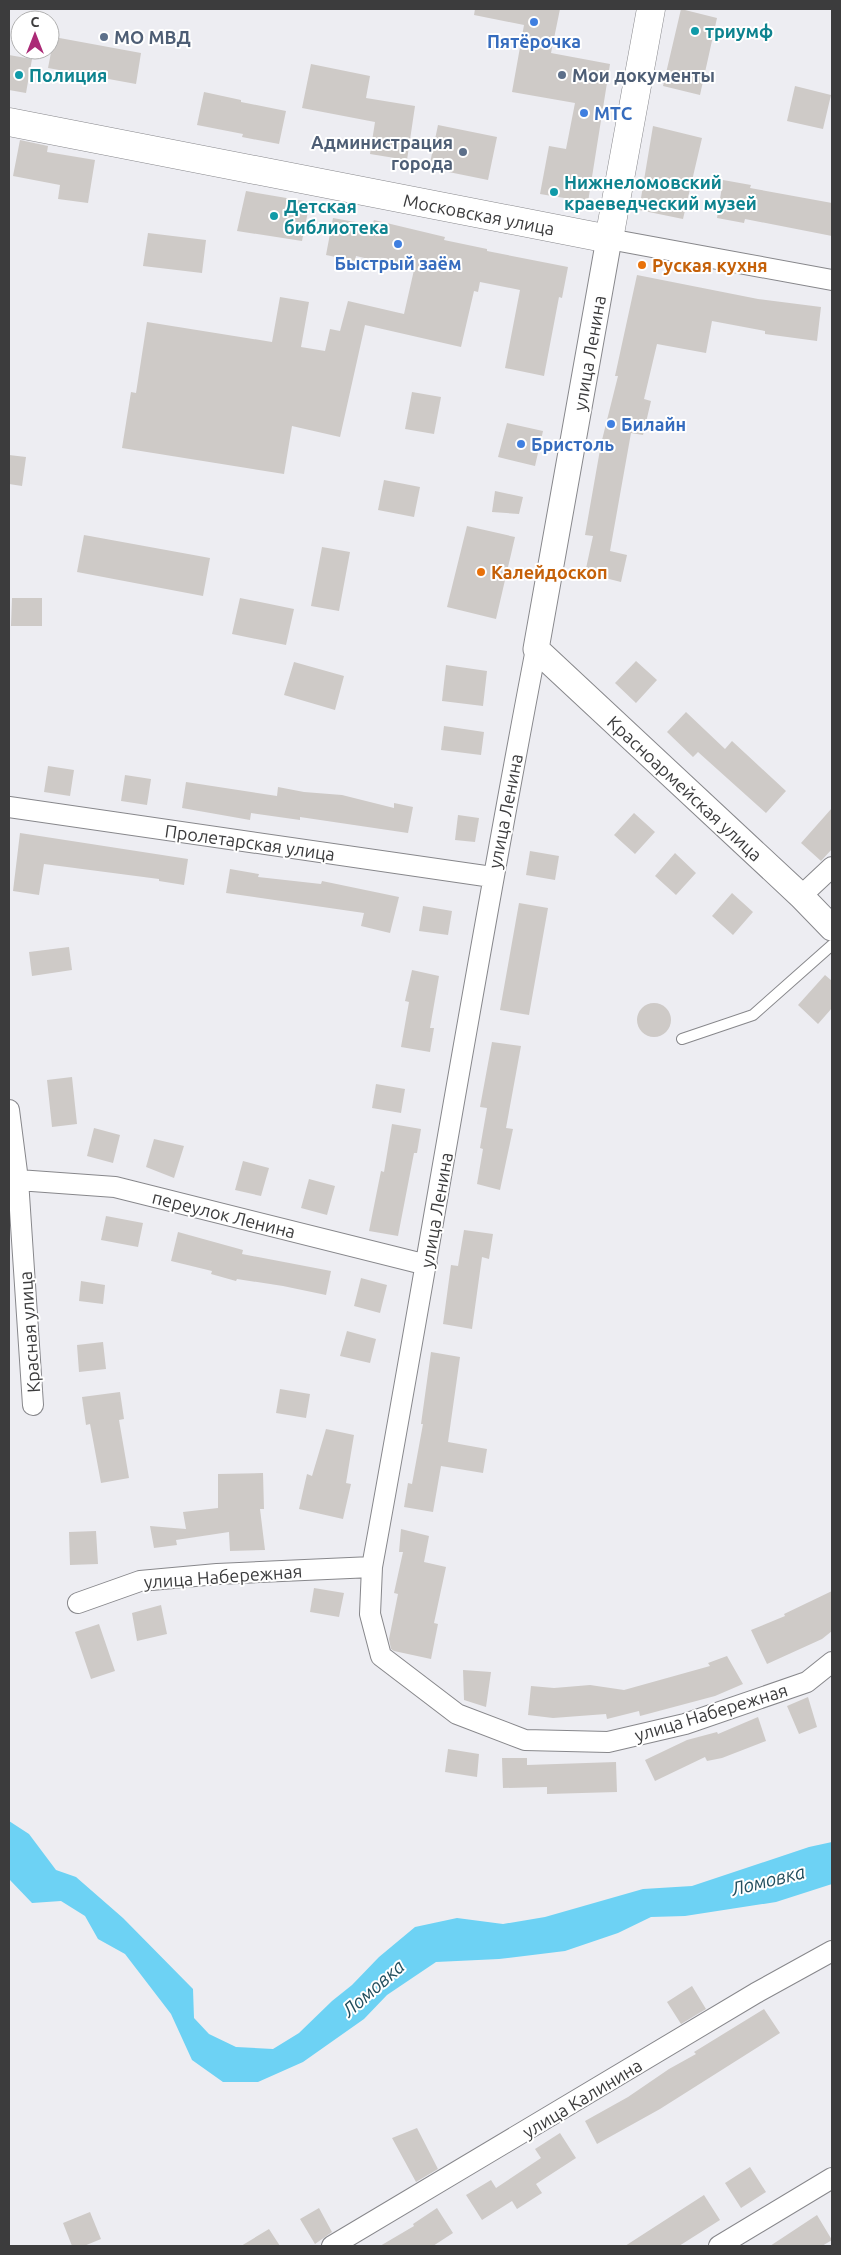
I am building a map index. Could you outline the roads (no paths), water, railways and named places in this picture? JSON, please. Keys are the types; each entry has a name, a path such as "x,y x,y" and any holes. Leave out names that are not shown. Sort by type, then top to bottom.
{"main road":[{"name":"улица Ленина","path":"609,239 651,9"},
{"name":"Московская улица","path":"9,122 609,239"}],"street":[{"name":"Московская улица","path":"609,239 832,280"},
{"name":"улица Ленина","path":"370,1614 372,1567 427,1264 492,877 536,649 609,239"},
{"name":"Красноармейская улица","path":"536,649 801,896 832,928"},
{"name":"Пролетарская улица","path":"9,807 492,877"},
{"path":"801,896 832,868"},
{"name":"Красная улица","path":"9,1110 18,1180 33,1405"},
{"name":"переулок Ленина","path":"18,1180 114,1187 427,1264"},
{"name":"улица Набережная","path":"78,1604 140,1581 217,1574 372,1567"},
{"name":"улица Набережная","path":"370,1614 382,1656 457,1714 525,1740 608,1742 685,1724 807,1682 832,1662"},
{"name":"улица Калинина","path":"332,2246 748,1998 832,1951"},
{"path":"719,2246 832,2178"}],"lane":[{"path":"682,1039 753,1015 832,945"}],"water":[{"name":"Ломовка","path":"9,1821 29,1834 56,1870 76,1877 123,1918 193,1989 194,2018 209,2034 236,2047 273,2049 299,2033 332,2001 352,1985 379,1957 415,1927 457,1918 503,1924 545,1917 643,1889 692,1886 809,1847 832,1842 832,1884 776,1902 685,1916 651,1917 618,1933 565,1951 499,1959 436,1962 387,1995 364,2019 303,2062 258,2082 223,2082 192,2060 171,2014 125,1954 98,1939 85,1916 61,1901 32,1903 9,1879"}],"place":[{"name":"Пятёрочка","path":"534,22"},
{"name":"триумф","path":"695,31"},
{"name":"МО МВД","path":"104,37"},
{"name":"Полиция","path":"19,75"},
{"name":"Мои документы","path":"562,75"},
{"name":"МТС","path":"584,113"},
{"name":"Администрация города","path":"463,152"},
{"name":"Нижнеломовский краеведческий музей","path":"554,192"},
{"name":"Детская библиотека","path":"274,216"},
{"name":"Быстрый заём","path":"398,244"},
{"name":"Руская кухня","path":"642,265"},
{"name":"Билайн","path":"611,424"},
{"name":"Бристоль","path":"521,444"},
{"name":"Калейдоскоп","path":"481,572"}]}
